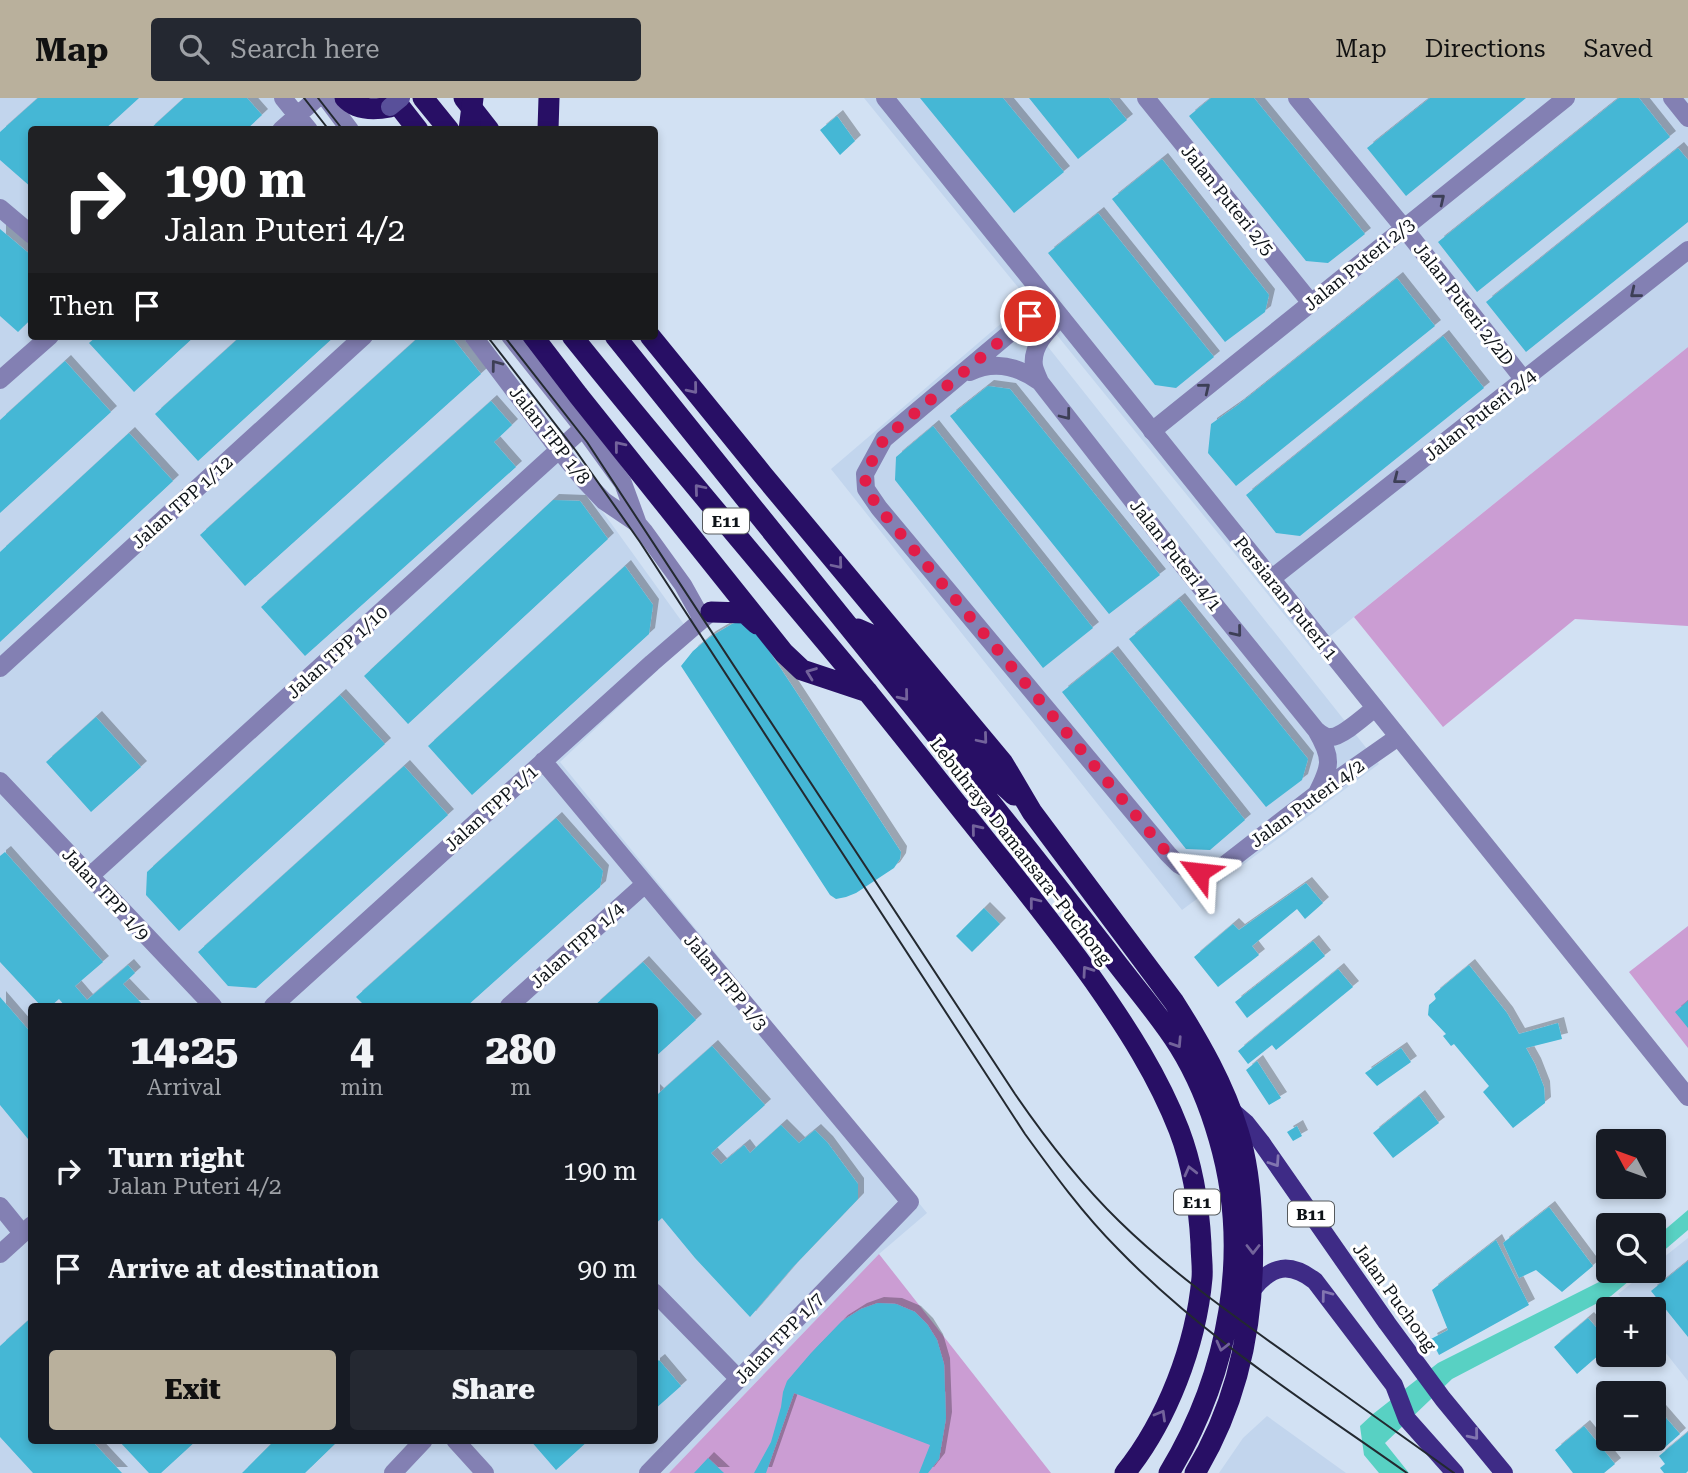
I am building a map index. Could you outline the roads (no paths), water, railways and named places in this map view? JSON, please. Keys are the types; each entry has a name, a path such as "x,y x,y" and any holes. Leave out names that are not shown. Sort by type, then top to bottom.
{"highway":[{"path":"345,98 365,109 379,110 395,101 415,126"},
{"path":"423,98 446,126"},
{"path":"464,98 486,126"},
{"path":"470,126 473,98"},
{"path":"548,126 550,98"},
{"path":"536,340 784,653 802,670 868,692"},
{"name":"Lebuhraya Damansara–Puchong","path":"575,340 868,692 1000,858 1083,966 1153,1072 1180,1132 1192,1178 1200,1214 1202,1274 1198,1306 1181,1371 1171,1397 1138,1457 1125,1473"},
{"name":"Lebuhraya Damansara–Puchong","path":"618,340 1048,874 1154,1010 1179,1047 1207,1101 1225,1161 1234,1225 1231,1303 1212,1384 1186,1443 1169,1473"},
{"path":"653,340 1003,763 1032,811"},
{"path":"707,615 715,606 721,588 717,569"},
{"path":"707,615 745,613 768,633"},
{"name":"E11","path":"846,624 876,637 990,773 1032,811 1174,1002 1216,1073 1244,1153 1253,1243 1252,1289 1247,1330 1234,1386 1214,1436 1195,1473"}],"main road":[{"name":"Jalan Puchong","path":"1231,1110 1246,1123 1261,1143 1443,1399 1504,1473"},
{"path":"1252,1289 1268,1273 1277,1269 1298,1270 1308,1276 1322,1289 1397,1390 1404,1413 1412,1426 1455,1473"}],"street":[{"path":"284,98 306,126"},
{"path":"285,126 317,98"},
{"path":"326,98 348,126"},
{"name":"Persiaran Puteri 1","path":"885,98 1688,1097"},
{"name":"Jalan Puteri 2/5","path":"1146,98 1311,303"},
{"name":"Jalan Puteri 2/2D","path":"1297,98 1524,380"},
{"name":"Jalan Puteri 2/3","path":"1152,431 1566,98"},
{"path":"1672,98 1688,118"},
{"path":"0,208 28,232"},
{"name":"Jalan Puteri 2/4","path":"1271,579 1688,250"},
{"name":"Jalan Puteri 4/2","path":"1048,301 884,439 865,474 866,489 879,508 1168,854 1189,870 1199,872 1223,866 1398,737"},
{"path":"1040,382 1034,366 1034,354 1037,345 1060,317"},
{"path":"0,380 45,340"},
{"name":"Jalan TPP 1/12","path":"0,668 360,340"},
{"name":"Jalan TPP 1/8","path":"476,340 559,450 604,501 638,524"},
{"name":"Jalan TPP 1/8","path":"513,340 583,428 623,484 638,524 707,615"},
{"path":"957,377 976,369 1002,365 1027,373 1040,382"},
{"name":"Jalan Puteri 4/1","path":"1040,382 1316,730 1326,747 1329,759 1327,771 1315,796"},
{"name":"Jalan TPP 1/10","path":"90,876 583,428"},
{"name":"Jalan TPP 1/1","path":"276,1003 707,615"},
{"path":"1316,730 1330,738 1338,736 1375,708"},
{"name":"Jalan TPP 1/3","path":"543,761 910,1202"},
{"name":"Jalan TPP 1/9","path":"0,781 210,1003"},
{"name":"Jalan TPP 1/4","path":"512,1003 645,884"},
{"name":"Jalan TPP 1/7","path":"649,1473 910,1202"},
{"path":"0,1206 27,1229 0,1254"},
{"path":"658,1296 739,1379"},
{"path":"393,1473 420,1444"},
{"path":"458,1444 485,1473"}],"tram line":[{"path":"304,98 326,126"},
{"path":"318,98 340,126"},
{"path":"490,340 576,451 640,542 1025,1134 1081,1208 1118,1249 1185,1311 1257,1368 1407,1473"},
{"path":"507,340 587,442 1015,1094 1077,1176 1119,1221 1180,1275 1454,1473"}]}
